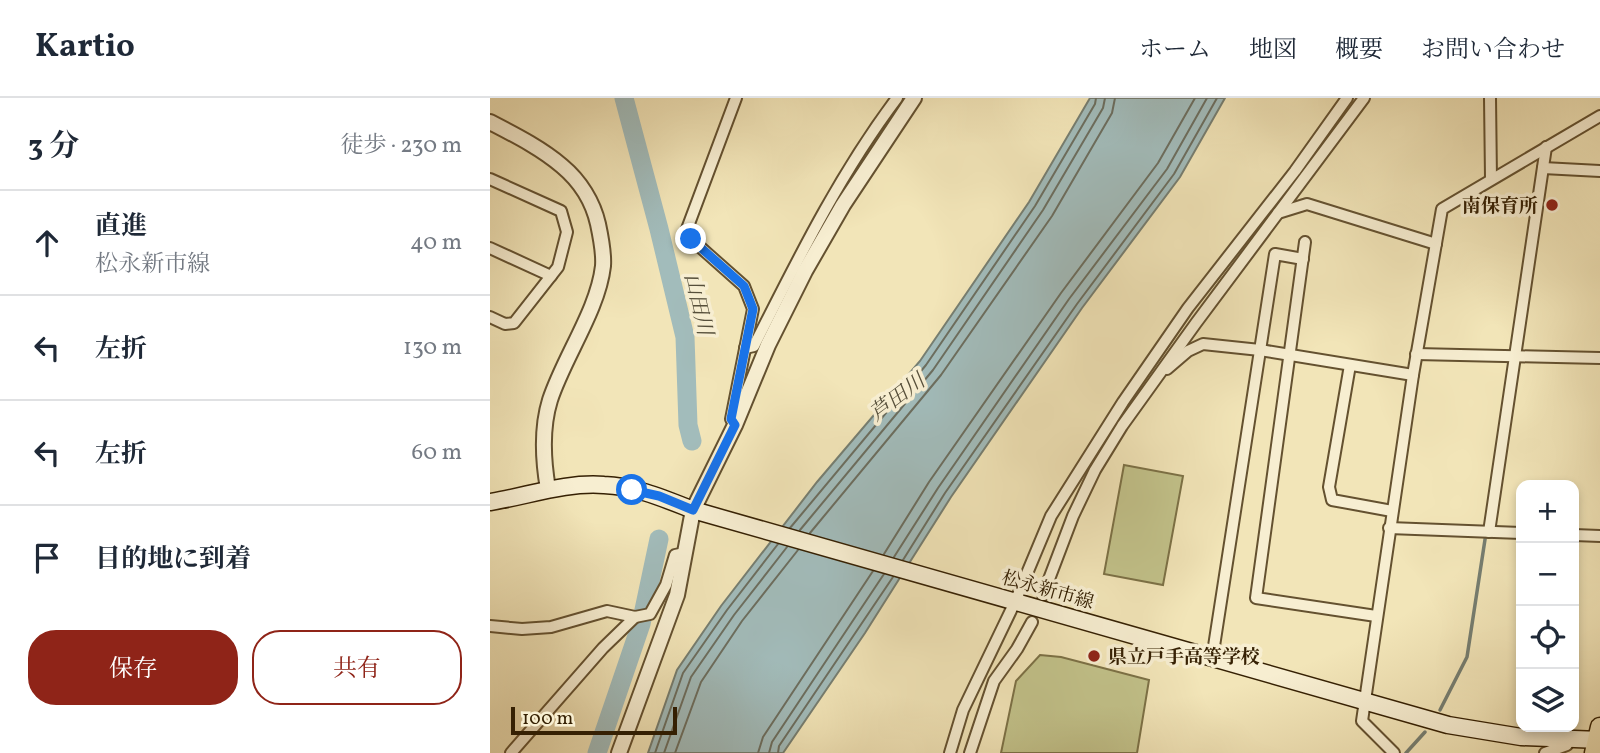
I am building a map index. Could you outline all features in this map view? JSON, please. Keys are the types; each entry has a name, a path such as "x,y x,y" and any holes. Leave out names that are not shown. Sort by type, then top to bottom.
{"main road":[{"name":"松永新市線","path":"490,502 548,489 605,485 659,496 693,510 1363,702 1448,724 1567,746 1598,740"}],"street":[{"path":"735,425 731,419 753,309 744,286 691,239 687,229 736,98"},
{"path":"745,348 754,346 826,205 897,98"},
{"path":"619,753 677,594 693,510 735,425 768,345 805,271 843,205 914,98"},
{"path":"950,753 963,710 1010,600 1051,516 1123,402 1188,308 1295,171 1347,98"},
{"path":"1043,595 1073,516 1095,470 1153,381 1364,98"},
{"path":"1490,98 1492,178"},
{"path":"1394,753 1362,720 1363,702 1416,354 1442,209 1600,116"},
{"path":"490,122 535,146 576,180 589,199 601,239 603,266 598,287 550,400 546,419 544,463 548,489"},
{"path":"1489,532 1546,147"},
{"path":"1543,168 1600,171"},
{"path":"490,179 561,211 567,232 558,267 514,323 505,324 490,317"},
{"path":"1278,213 1307,204 1436,244"},
{"path":"1305,242 1256,598 1376,616"},
{"path":"490,248 551,276"},
{"path":"1212,659 1275,254 1303,258"},
{"path":"1123,402 1127,403 1188,351 1203,344 1260,350 1413,375"},
{"path":"1416,354 1600,358"},
{"path":"1350,365 1329,487 1332,500 1392,511"},
{"path":"1389,528 1516,533"},
{"path":"1579,535 1600,536"},
{"path":"490,625 522,629 551,627 607,611 635,617 650,614 666,585 676,555 685,553"},
{"path":"512,753 603,648 635,617"},
{"path":"970,753 994,681 1032,622"},
{"path":"1545,753 1567,746"}],"green space":[{"path":"1124,465 1183,476 1163,585 1104,574"},
{"path":"1040,655 1061,657 1149,680 1137,753 1001,753 1016,681"}],"water":[{"name":"芦田川","path":"1090,98 1225,98 1180,177 1082,308 951,497 865,633 783,753 648,753 677,670 721,606 817,482 920,361 1029,202"}],"waterway":[{"name":"山田川","path":"624,98 685,337 688,425 692,441"},
{"path":"1440,710 1467,657 1486,533"},
{"name":"山田川","path":"597,753 641,624 659,539"},
{"path":"1406,753 1425,732"}],"place":[{"name":"南保育所","path":"1552,205"},
{"name":"県立戸手高等学校","path":"1094,656"}],"route":[{"path":"632,490 659,496 693,510 735,425 731,419 753,309 744,286 691,239"}]}
